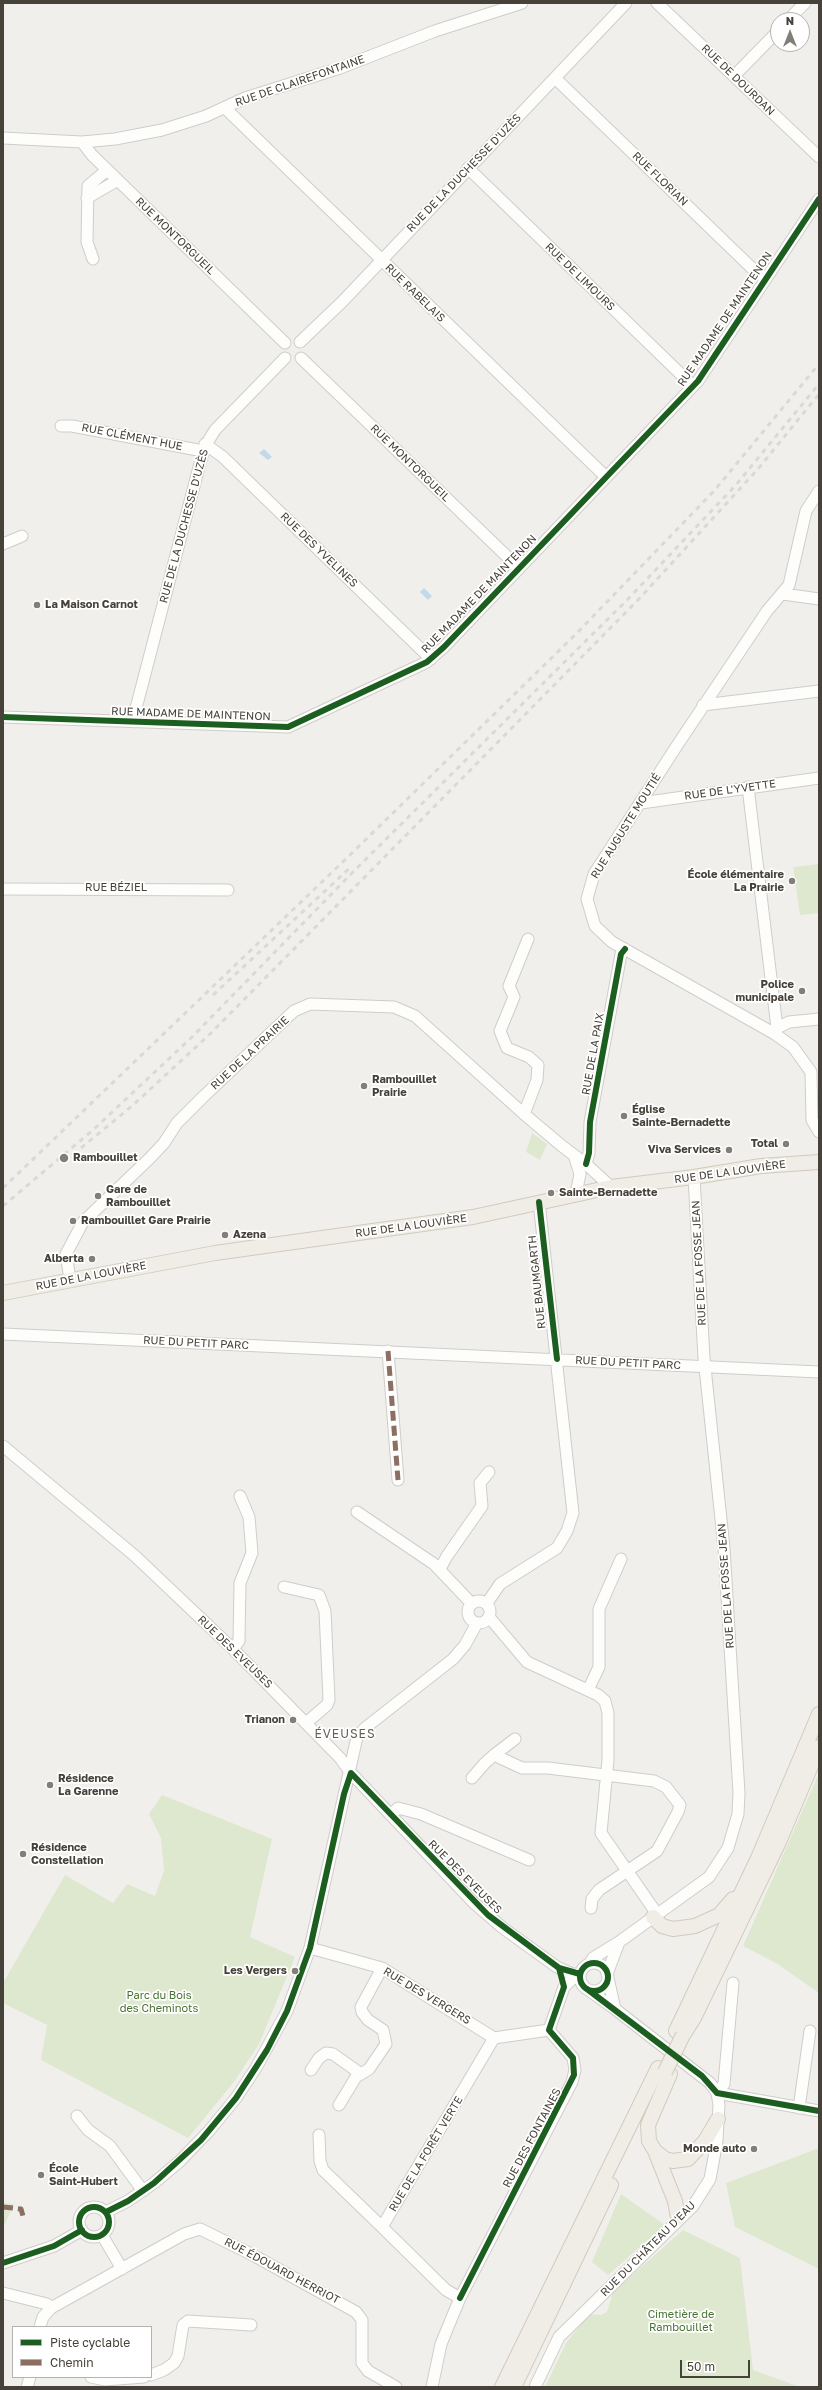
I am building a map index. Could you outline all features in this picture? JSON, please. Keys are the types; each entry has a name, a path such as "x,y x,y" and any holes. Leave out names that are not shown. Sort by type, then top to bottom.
{"main road":[{"name":"RUE DE LA LOUVIÈRE","path":"3,1293 70,1279 215,1253 473,1217 611,1187 694,1177 761,1166 819,1162"},
{"path":"514,2387 682,2035 819,1714"},
{"path":"682,2035 694,2018 779,1842 819,1747"},
{"path":"655,1916 662,1926 673,1929 695,1926 719,1914 733,1900 755,1856 763,1847"},
{"path":"664,2072 648,2125 649,2141 655,2151 675,2201 678,2218"},
{"path":"502,2387 664,2072"},
{"path":"655,2151 672,2161 688,2160 705,2141 718,2119"}],"street":[{"name":"RUE DE CLAIREFONTAINE","path":"3,138 82,142 115,139 162,130 225,108 245,98 340,68 435,31 522,3"},
{"name":"RUE DE LA DUCHESSE D'UZÈS","path":"300,342 381,260 626,3"},
{"name":"RUE DE DOURDAN","path":"657,3 819,157"},
{"path":"796,12 805,3"},
{"path":"734,76 770,38"},
{"name":"RUE FLORIAN","path":"555,78 752,268 766,278"},
{"name":"RUE RABELAIS","path":"225,108 606,477"},
{"name":"RUE MONTORGUEIL","path":"82,142 107,170 285,343"},
{"name":"RUE DE LIMOURS","path":"468,168 693,386"},
{"path":"93,259 87,242 88,186 107,170"},
{"path":"87,198 118,180"},
{"name":"RUE MADAME DE MAINTENON","path":"3,717 288,727 431,659 693,386 819,199"},
{"path":"294,340 300,342 303,348 301,358 291,361 285,358 282,349 285,343 294,340"},
{"name":"RUE DE LA DUCHESSE D'UZÈS","path":"134,722 135,712 204,448 215,430 285,358"},
{"name":"RUE MONTORGUEIL","path":"301,358 519,568"},
{"name":"RUE CLÉMENT HUE","path":"61,426 72,426 204,448"},
{"name":"RUE DES YVELINES","path":"204,448 223,457 431,659"},
{"name":"RUE AUGUSTE MOUTIÉ","path":"819,491 806,511 792,579 783,594 767,611 594,874 587,895 588,908 595,926 605,937 776,1031 794,1047 809,1067 812,1078 812,1120 819,1132"},
{"path":"3,544 22,536"},
{"path":"783,594 819,599"},
{"path":"704,705 819,691"},
{"name":"RUE DE L'YVETTE","path":"641,802 819,778"},
{"path":"748,787 776,1031 789,1022 819,1019"},
{"name":"RUE BÉZIEL","path":"3,889 228,890"},
{"path":"524,1114 537,1080 538,1065 529,1057 507,1048 500,1031 514,996 509,986 528,939"},
{"name":"RUE DE LA PAIX","path":"586,1164 589,1153 590,1122 621,954 625,949"},
{"name":"RUE DE LA PRAIRIE","path":"70,1279 66,1254 83,1222 150,1158 164,1143 177,1123 256,1047 294,1012 310,1004 403,1009 415,1016 524,1114 586,1164 611,1187"},
{"path":"574,1155 580,1174 576,1194"},
{"name":"RUE DE LA FOSSE JEAN","path":"584,1975 593,1958 619,1942 700,1884 715,1868 728,1848 739,1808 724,1548 705,1367 694,1177"},
{"name":"RUE BAUMGARTH","path":"487,1603 500,1584 557,1548 563,1540 572,1519 571,1480 539,1202"},
{"name":"RUE DU PETIT PARC","path":"3,1334 819,1372"},
{"path":"388,1351 398,1480"},
{"name":"RUE DES EVEUSES","path":"3,1446 134,1556 234,1649 340,1758 351,1773 474,1903 503,1928 559,1968 584,1975 616,2009 702,2076 717,2093"},
{"path":"440,1569 482,1506 480,1483 489,1472"},
{"path":"234,1649 239,1641 240,1583 252,1553 249,1517 240,1496"},
{"path":"357,1512 440,1569 472,1604"},
{"path":"588,1690 599,1667 599,1609 621,1559"},
{"path":"284,1587 319,1595 325,1611 328,1700 327,1705 306,1723"},
{"path":"481,1601 487,1603 490,1610 489,1617 484,1622 477,1623 471,1619 468,1613 472,1604 481,1601"},
{"path":"489,1617 526,1662 588,1690 602,1698 608,1706 606,1774 601,1833 655,1916"},
{"path":"106,2212 143,2191 186,2156 236,2098 279,2028 310,1948 344,1794 351,1773 355,1743 360,1733 453,1659 464,1645 477,1623"},
{"path":"472,1778 485,1763 515,1739"},
{"path":"494,1755 522,1768 548,1768 654,1781 666,1788 680,1805 678,1812 657,1851 626,1870 599,1890 592,1899 591,1908"},
{"path":"391,1815 398,1808 421,1814 529,1860"},
{"path":"584,1975 594,1991 602,1988 619,1942"},
{"name":"RUE DES VERGERS","path":"310,1948 382,1968 494,2038"},
{"path":"560,2000 570,1987 599,1964 607,1976 616,2009"},
{"path":"339,2105 356,2077 369,2069 386,2044 383,2030 368,2020 362,2012 361,2007 382,1968"},
{"path":"559,1968 564,1987"},
{"path":"494,2038 549,2030 564,1987 572,1978 584,1975"},
{"path":"733,1983 724,2084 717,2093 819,2111"},
{"name":"RUE DES FONTAINES","path":"432,2387 441,2344 460,2298 572,2082 575,2070 573,2058 549,2030"},
{"path":"799,2108 810,2031"},
{"name":"RUE DE LA FORÊT VERTE","path":"382,2227 494,2038"},
{"path":"311,2070 326,2053 333,2054 361,2074"},
{"name":"RUE DU CHÂTEAU D'EAU","path":"535,2387 559,2337 678,2218 693,2206 710,2179 717,2141 717,2093"},
{"path":"76,2116 88,2130 110,2146 143,2191"},
{"path":"319,2135 320,2162 323,2170 446,2290 460,2298"},
{"path":"96,2207 106,2212 110,2224 102,2235 89,2236 82,2230 80,2218 84,2211 96,2207"},
{"path":"3,2263 54,2246 82,2230"},
{"name":"RUE ÉDOUARD HERRIOT","path":"51,2308 184,2234 195,2230 206,2231 356,2312 362,2320 362,2363 368,2371 396,2387"},
{"path":"102,2235 122,2269"},
{"path":"3,2293 47,2304 51,2308 43,2317 40,2326"},
{"path":"152,2375 164,2370 174,2363 178,2356 182,2325 188,2321 251,2325"},
{"path":"96,2378 105,2380 131,2378"}],"green space":[{"path":"819,864 819,913 800,915 793,867"},
{"path":"532,1133 547,1144 540,1160 526,1152"},
{"path":"819,1773 819,1993 776,1963 743,1946"},
{"name":"Parc du Bois des Cheminots","path":"162,1795 272,1839 250,1937 295,1957 259,2044 234,2082 188,2138 41,2060 47,2025 3,2003 3,1983 65,1875 113,1903 127,1884 155,1896 164,1871 161,1838 149,1814"},
{"path":"819,2148 819,2269 735,2227 726,2183"},
{"path":"621,2194 665,2225 608,2275 592,2262"},
{"path":"3,2203 14,2204 3,2228"},
{"name":"Cimetière de Rambouillet","path":"683,2230 740,2258 753,2370 800,2387 545,2387 566,2343 589,2314 601,2315 607,2312 613,2292"}],"water":[{"path":"264,449 272,457 268,460 259,453"},
{"path":"424,588 432,596 428,600 420,592"}],"railway":[{"path":"3,1188 351,854 575,635 714,491 819,364"},
{"path":"3,1206 93,1130 191,1038 354,871 628,599 735,486 819,384"},
{"path":"81,1148 132,1106 210,1034 638,600 758,469 819,394"},
{"path":"213,995 352,866"}],"marked path":[{"path":"388,1351 398,1480"},
{"path":"3,2207 21,2209 23,2216"}],"cycle path":[{"path":"3,717 288,727 427,662 444,647 698,381 819,199"},
{"path":"586,1164 589,1153 590,1122 621,954 625,949"},
{"path":"539,1202 557,1359"},
{"path":"106,2212 128,2201 154,2183 201,2140 236,2098 267,2050 287,2011 310,1948 344,1794 351,1773 488,1915 559,1968 580,1974"},
{"path":"594,1963 604,1967 608,1977 604,1987 594,1991 584,1987 580,1977 584,1967 594,1963"},
{"path":"460,2298 574,2075 573,2058 549,2030 564,1987 559,1968"},
{"path":"587,1989 702,2076 717,2093 819,2111"},
{"path":"94,2207 105,2211 109,2222 105,2233 94,2237 83,2233 79,2222 83,2211 94,2207"},
{"path":"3,2263 54,2246 82,2230"}],"place":[{"name":"La Maison Carnot","path":"37,605"},
{"name":"École élémentaire La Prairie","path":"792,881"},
{"name":"Police municipale","path":"802,991"},
{"name":"Rambouillet Prairie","path":"364,1086"},
{"name":"Église Sainte-Bernadette","path":"624,1116"},
{"name":"Total","path":"786,1144"},
{"name":"Viva Services","path":"729,1150"},
{"name":"Rambouillet","path":"64,1158"},
{"name":"Sainte-Bernadette","path":"551,1193"},
{"name":"Gare de Rambouillet","path":"98,1196"},
{"name":"Rambouillet Gare Prairie","path":"73,1221"},
{"name":"Azena","path":"225,1235"},
{"name":"Alberta","path":"92,1259"},
{"name":"Trianon","path":"293,1720"},
{"name":"Résidence La Garenne","path":"50,1785"},
{"name":"Résidence Constellation","path":"23,1854"},
{"name":"Les Vergers","path":"295,1971"},
{"name":"Monde auto","path":"754,2149"},
{"name":"École Saint-Hubert","path":"41,2175"}],"district":[{"name":"ÉVEUSES","path":"345,1734"}]}
